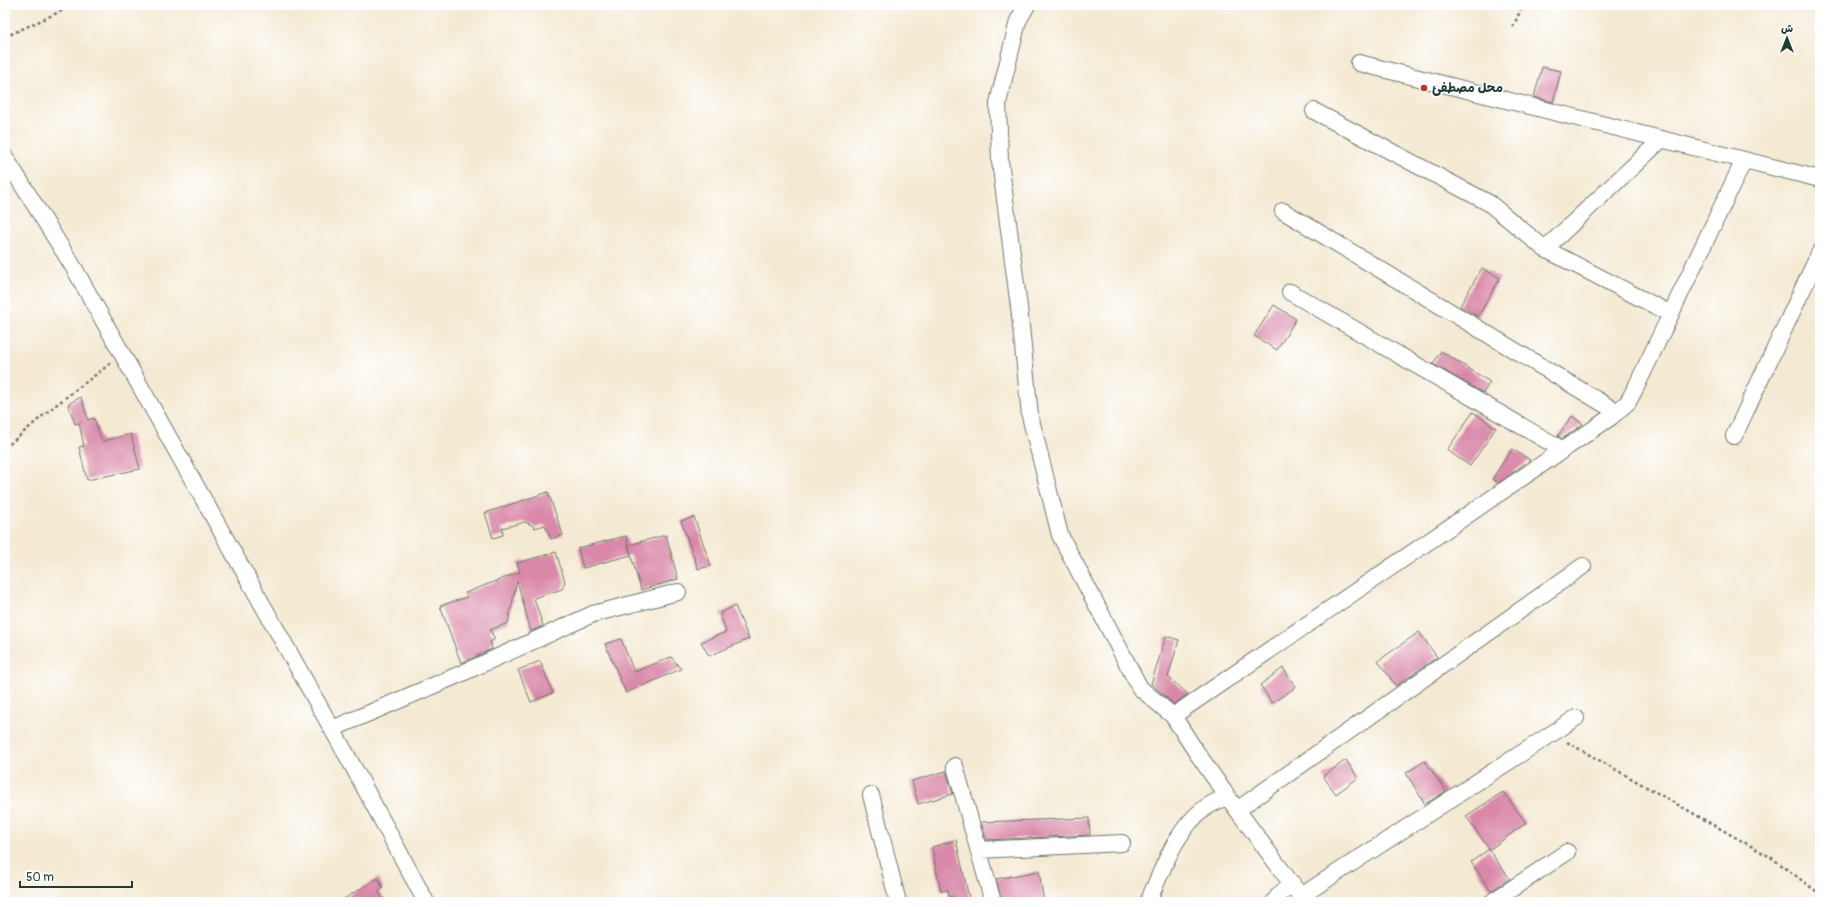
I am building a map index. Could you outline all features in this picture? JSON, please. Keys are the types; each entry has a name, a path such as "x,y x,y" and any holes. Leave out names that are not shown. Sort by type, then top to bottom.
{"street":[{"path":"1027,5 1018,21 998,103 1000,161 1019,307 1030,416 1060,535 1140,688 1173,716 1194,750 1303,899 1576,718"},
{"path":"1359,63 1820,179"},
{"path":"1314,111 1489,203 1545,250 1671,314"},
{"path":"1545,250 1662,139"},
{"path":"5,157 74,268 332,729 426,902"},
{"path":"1173,716 1563,450 1617,412 1628,402 1744,160"},
{"path":"1283,211 1617,412"},
{"path":"1734,436 1820,252"},
{"path":"1290,292 1563,450"},
{"path":"1237,810 1582,566"},
{"path":"332,729 593,614 678,592"},
{"path":"955,766 993,902"},
{"path":"871,795 898,902"},
{"path":"1148,902 1174,843 1186,826 1205,808 1227,796"},
{"path":"979,850 1122,843"},
{"path":"1492,902 1567,852"},
{"path":"1274,902 1292,883"}],"path":[{"path":"5,37 74,5"},
{"path":"1513,26 1523,5"},
{"path":"5,448 52,408 122,354"},
{"path":"1552,734 1772,858 1820,894"}],"building":[{"path":"1542,67 1561,71 1553,102 1534,97"},
{"path":"1482,268 1500,278 1478,317 1460,306"},
{"path":"1274,305 1296,319 1277,350 1254,336"},
{"path":"1441,351 1490,382 1483,393 1433,364"},
{"path":"81,397 88,420 94,418 102,441 131,434 140,469 87,480 79,447 84,446 79,423 82,422 75,424 68,404"},
{"path":"1473,412 1496,428 1470,466 1447,450"},
{"path":"1572,416 1583,424 1562,439 1558,436"},
{"path":"1512,449 1530,460 1498,483 1492,479"},
{"path":"548,492 563,535 551,539 545,525 535,528 525,522 502,528 503,535 493,538 485,513"},
{"path":"694,517 711,566 698,569 681,521"},
{"path":"666,535 678,579 641,590 628,545"},
{"path":"626,536 631,555 583,568 578,548"},
{"path":"556,552 565,582 562,589 534,598 543,626 531,631 517,581 508,623 490,630 495,639 490,642 492,649 461,663 440,606 467,597 465,593 520,572 517,563"},
{"path":"735,606 749,639 709,656 701,642 726,632 720,613"},
{"path":"1419,632 1437,657 1396,686 1378,661"},
{"path":"1166,636 1179,640 1168,677 1188,694 1174,704 1151,684"},
{"path":"621,639 634,672 671,657 681,669 626,693 605,644"},
{"path":"540,661 553,693 531,702 518,670"},
{"path":"1283,668 1296,687 1272,703 1260,685"},
{"path":"1346,760 1358,778 1336,794 1323,776"},
{"path":"1425,761 1446,791 1425,804 1406,773"},
{"path":"946,771 953,794 918,804 912,781"},
{"path":"1503,792 1526,823 1489,850 1510,879 1491,891 1471,862 1489,849 1466,816"},
{"path":"1089,818 1090,835 986,840 981,822"},
{"path":"956,840 970,902 955,902 953,896 949,897 948,890 941,891 936,869 932,847"},
{"path":"1039,871 1044,902 1002,902 996,879"},
{"path":"378,878 383,888 379,892 386,902 339,902"}],"place":[{"name":"محل مصطفئ","path":"1424,88"}]}
